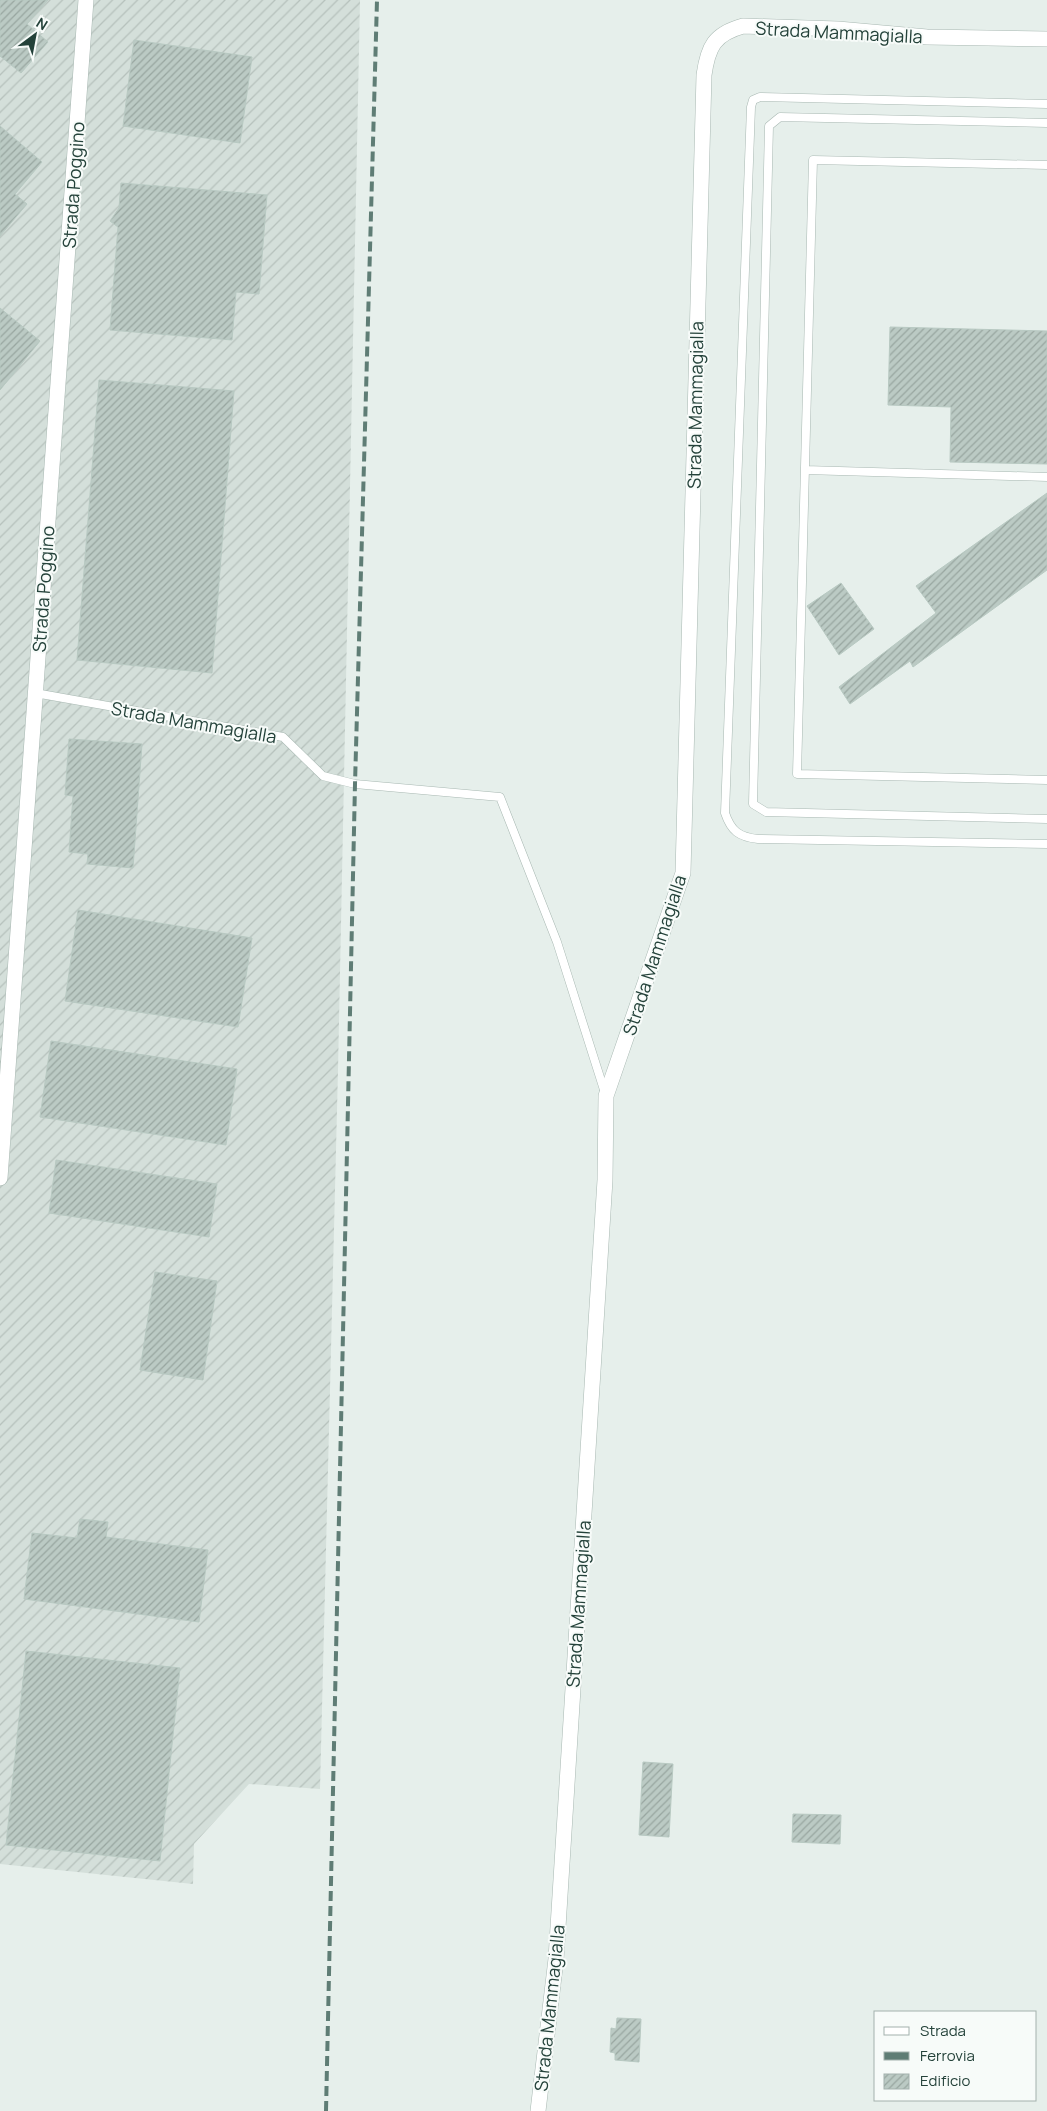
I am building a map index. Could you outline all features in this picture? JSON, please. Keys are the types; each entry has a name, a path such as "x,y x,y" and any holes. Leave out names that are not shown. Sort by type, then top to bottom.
{"street":[{"name":"Strada Poggino","path":"0,1178 6,1008 35,693 86,0"},
{"name":"Strada Mammagialla","path":"538,2111 556,1959 605,1180 606,1096 683,874 704,75 707,58 720,36 729,30 743,26 838,29 926,37 1047,39"}],"lane":[{"path":"1047,104 760,96 753,100 725,813 730,827 736,832 743,837 758,839 1047,844"},
{"path":"1047,123 780,117 769,126 753,804 766,812 1047,819"},
{"path":"1047,165 813,160 796,774 1047,780"},
{"path":"805,470 1047,477"},
{"name":"Strada Mammagialla","path":"35,693 283,737 323,776 355,784 500,797 557,942 606,1096"}],"shaded area":[{"path":"0,0 360,0 338,1070 320,1789 249,1784 194,1844 193,1884 0,1864"}],"building":[{"path":"0,0 48,0 27,24 48,42 21,73 0,56"},
{"path":"134,40 252,57 240,143 123,126"},
{"path":"0,126 42,162 15,194 27,204 0,236"},
{"path":"121,183 267,195 259,294 236,292 232,340 110,330 118,227 110,221 119,208"},
{"path":"0,308 40,341 0,390"},
{"path":"890,327 1047,331 1047,464 950,462 951,407 888,405"},
{"path":"99,380 234,391 212,673 77,660"},
{"path":"1047,493 1047,570 913,667 910,661 850,704 839,687 936,613 916,586"},
{"path":"841,583 874,629 839,655 807,606"},
{"path":"69,739 142,744 133,868 87,864 88,854 69,852 73,796 65,795"},
{"path":"78,910 252,938 238,1027 65,1001"},
{"path":"51,1041 237,1069 226,1145 40,1117"},
{"path":"56,1160 217,1184 209,1237 49,1213"},
{"path":"155,1272 217,1281 203,1380 140,1370"},
{"path":"80,1519 108,1522 106,1537 208,1550 199,1622 24,1599 32,1533 77,1538"},
{"path":"26,1651 180,1668 160,1861 6,1845"},
{"path":"643,1762 673,1764 669,1837 639,1835"},
{"path":"793,1814 841,1815 840,1844 792,1842"},
{"path":"617,2018 641,2019 639,2062 615,2060 615,2053 610,2052 611,2028 616,2029"}],"railway":[{"path":"326,2111 355,784 377,0"}]}
